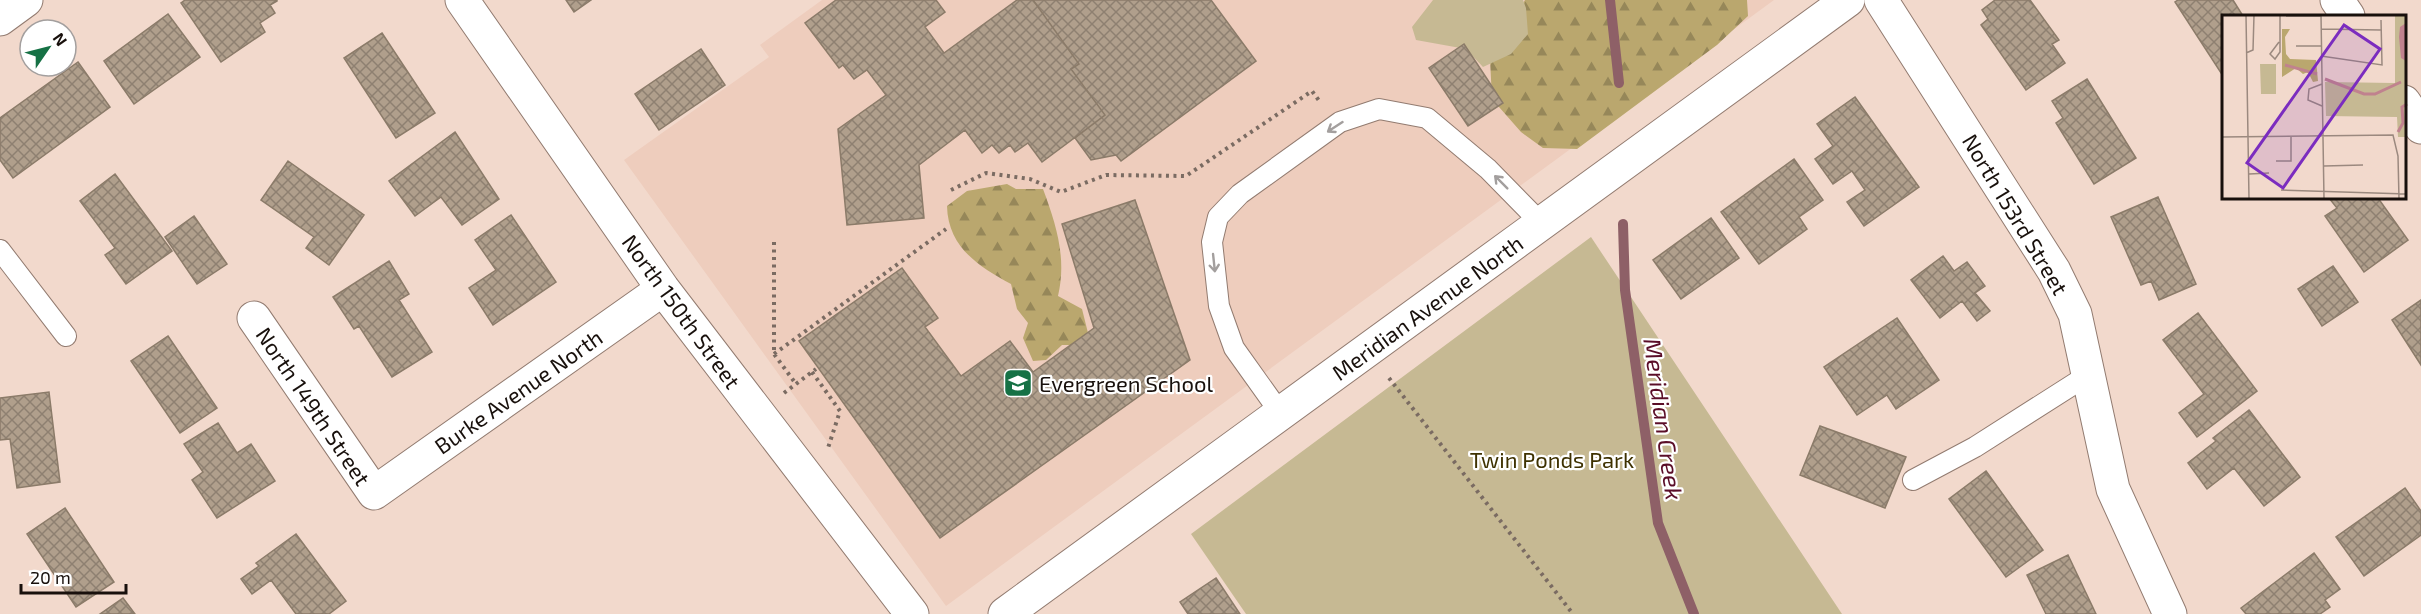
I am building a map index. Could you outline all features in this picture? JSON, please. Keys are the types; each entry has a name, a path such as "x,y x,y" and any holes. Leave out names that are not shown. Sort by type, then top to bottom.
{"street":[{"path":"0,19 26,0"},
{"name":"North 150th Street","path":"462,0 663,288 912,614"},
{"name":"Meridian Avenue North","path":"1005,614 1848,0"},
{"name":"North 153rd Street","path":"1881,0 2054,271 2074,314 2113,489 2170,614"},
{"path":"2337,0 2347,15"},
{"name":"Burke Avenue North","path":"374,493 663,288"},
{"name":"North 149th Street","path":"254,318 374,493"}],"lane":[{"path":"1281,414 1234,348 1219,306 1212,242 1218,217 1240,194 1340,122 1379,109 1427,118 1488,169 1542,224"},
{"path":"0,250 66,336"},
{"path":"1913,480 1975,447 2088,375"}],"path":[{"path":"951,190 986,173 1030,179 1061,192 1106,175 1186,176 1312,92 1320,102"},
{"path":"774,354 946,229"},
{"path":"774,242 774,354 795,384"},
{"path":"1368,350 1573,614"},
{"path":"783,393 814,371 840,411 826,455"}],"shaded area":[{"name":"Evergreen School","path":"822,0 1774,0 946,606 624,160 769,57 760,45"}],"green space":[{"path":"1433,0 1523,0 1526,8 1528,34 1511,54 1483,67 1466,49 1416,40 1412,27"},
{"path":"1525,0 1747,0 1748,16 1717,45 1577,149 1543,148 1521,132 1492,99 1490,59"},
{"path":"1007,184 1016,189 1043,189 1056,228 1061,255 1058,296 1082,309 1089,337 1077,345 1062,345 1046,360 1033,361 1023,338 1028,323 1017,309 1011,284 987,270 967,254 953,233 949,220 947,206 967,191"},
{"name":"Twin Ponds Park","path":"1591,237 1842,614 1246,614 1191,534"}],"building":[{"path":"185,0 277,1 270,5 275,13 260,23 265,32 221,62 181,3"},
{"path":"566,0 591,0 574,12"},
{"path":"836,0 936,0 945,12 925,27 944,53 1017,0 1033,0 1079,64 1071,69 1105,115 1042,162 1028,143 1015,152 1010,145 999,153 992,145 982,153 965,130 919,165 924,218 847,225 838,129 886,95 867,70 854,79 843,65 839,68 805,23"},
{"path":"1033,0 1211,0 1256,61 1121,161 1116,155 1091,160 1075,138 1105,115 1071,69 1079,64"},
{"path":"1995,0 2030,0 2059,40 2052,44 2065,63 2026,90 1981,25 1988,19 1982,10"},
{"path":"2178,0 2233,0 2242,15 2222,15 2222,74 2175,2"},
{"path":"168,14 200,57 134,104 104,61"},
{"path":"382,33 435,113 396,138 344,58"},
{"path":"1464,44 1503,103 1468,126 1429,68"},
{"path":"701,49 725,85 659,130 635,94"},
{"path":"78,62 110,107 13,178 0,160 0,118 56,78 78,78"},
{"path":"2087,79 2136,158 2094,184 2056,123 2063,118 2052,101"},
{"path":"1855,97 1919,187 1864,226 1847,202 1865,190 1852,171 1833,184 1815,159 1833,146 1817,124"},
{"path":"455,132 499,199 462,225 441,197 415,216 389,181"},
{"path":"1794,159 1823,200 1799,217 1807,229 1759,264 1721,212"},
{"path":"288,161 364,215 329,265 306,248 314,237 261,200"},
{"path":"115,174 172,251 126,284 105,255 115,248 80,201"},
{"path":"2158,197 2196,284 2159,300 2151,281 2141,285 2111,217"},
{"path":"1135,200 1190,360 940,538 799,341 902,268 938,318 925,327 961,376 1010,341 1033,372 1094,328 1062,224"},
{"path":"2331,200 2379,200 2408,240 2364,272 2325,216 2337,208"},
{"path":"511,215 556,282 493,325 469,288 496,270 475,240"},
{"path":"194,216 227,264 197,284 165,237"},
{"path":"1711,218 1739,258 1681,299 1653,260"},
{"path":"1943,256 1954,271 1967,262 1985,286 1975,293 1990,311 1977,321 1962,301 1940,318 1911,280"},
{"path":"389,261 409,294 399,300 432,352 392,377 359,326 354,329 333,297"},
{"path":"2333,266 2358,302 2322,326 2298,289"},
{"path":"2421,300 2421,365 2392,320"},
{"path":"2198,313 2257,391 2197,437 2179,413 2204,394 2163,340"},
{"path":"1897,318 1939,380 1896,409 1887,395 1857,415 1824,367"},
{"path":"168,336 217,408 180,433 131,361"},
{"path":"49,392 60,482 17,488 10,439 0,440 0,398"},
{"path":"2249,410 2300,477 2264,506 2234,468 2207,489 2188,463 2216,441 2213,438"},
{"path":"218,423 237,453 251,444 275,481 217,518 192,480 203,472 184,444"},
{"path":"1820,426 1906,457 1885,508 1800,475"},
{"path":"1986,471 2043,550 2006,577 1949,499"},
{"path":"2405,488 2421,511 2421,535 2364,576 2336,537"},
{"path":"65,508 114,582 76,607 27,534"},
{"path":"296,534 346,601 329,614 296,614 271,580 252,594 241,579 259,566 256,563"},
{"path":"2314,553 2340,589 2325,600 2330,607 2320,614 2246,614 2241,608"},
{"path":"2068,555 2096,614 2046,614 2027,575"},
{"path":"1216,578 1240,614 1188,614 1180,602"},
{"path":"123,598 135,614 100,614"}],"waterway":[{"name":"Meridian Creek","path":"1610,0 1619,83"},
{"name":"Meridian Creek","path":"1623,224 1625,290 1658,523 1694,614"}],"place":[{"name":"Evergreen School","path":"1018,383"}]}
